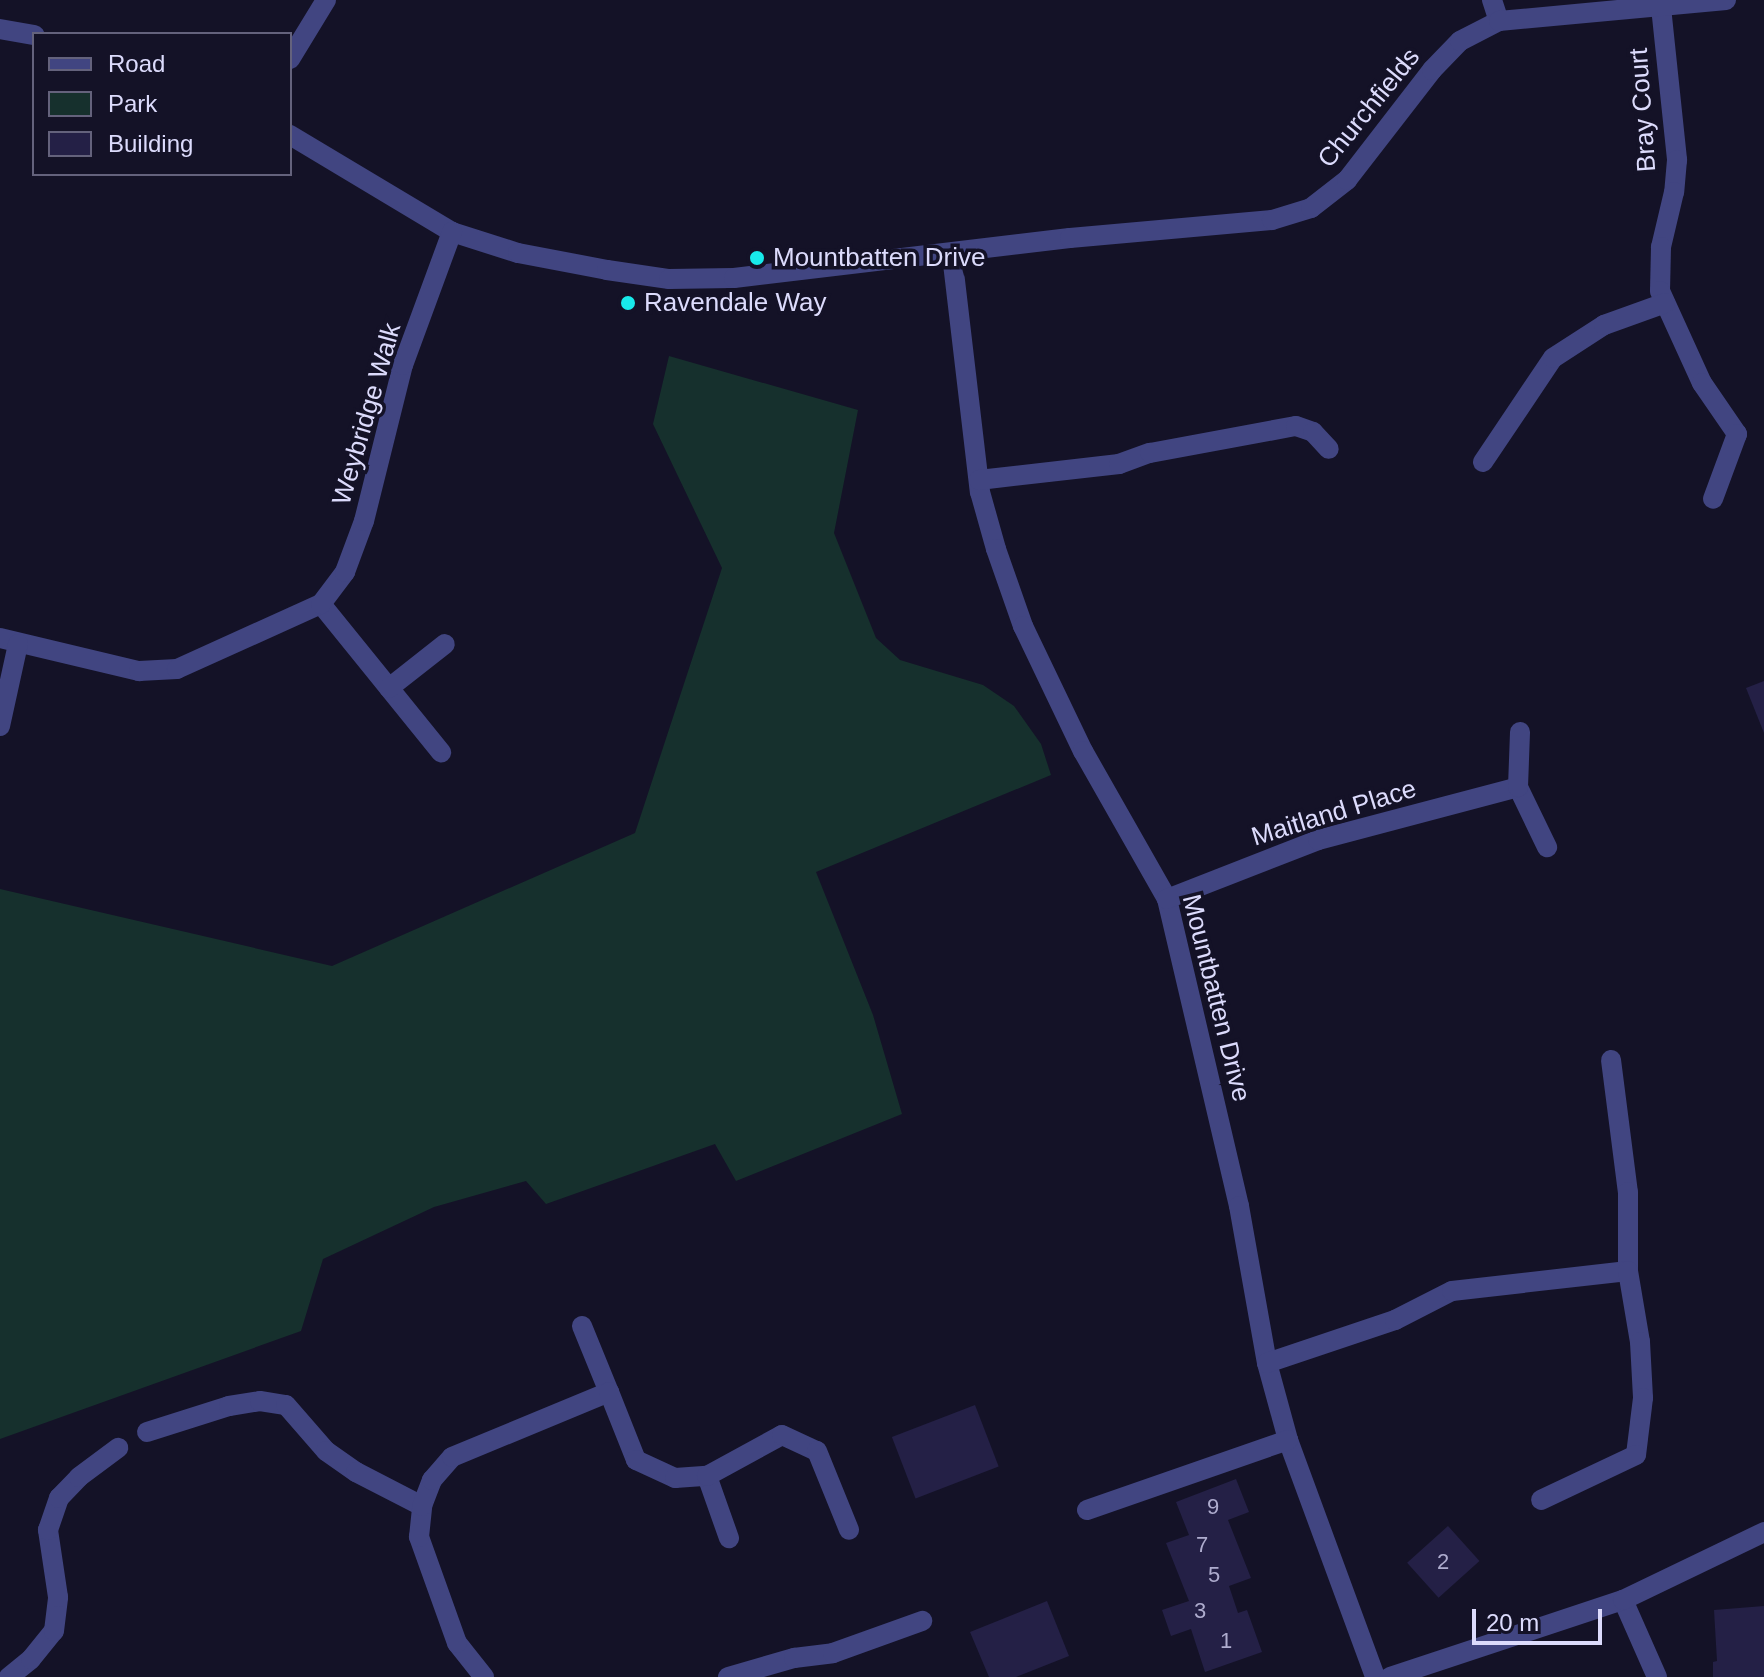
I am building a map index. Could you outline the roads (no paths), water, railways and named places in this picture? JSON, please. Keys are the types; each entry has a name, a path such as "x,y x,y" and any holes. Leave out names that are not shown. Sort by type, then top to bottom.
{"street":[{"path":"292,56 326,0"},
{"path":"1492,0 1499,21"},
{"name":"Churchfields","path":"952,255 1070,238 1272,220 1311,208 1347,180 1432,70 1460,41 1499,21 1726,0"},
{"name":"Bray Court","path":"1661,7 1677,160 1674,192 1661,247 1660,291 1702,383 1737,434 1713,499"},
{"path":"0,29 32,35"},
{"path":"292,136 452,232 518,253 669,279 734,278 952,255"},
{"name":"Weybridge Walk","path":"0,726 9,641 139,671 177,669 321,604 345,572 364,521 403,365 452,232"},
{"name":"Mountbatten Drive","path":"952,255 979,480 996,549 1023,626 1083,751 1167,899 1239,1206 1267,1363 1288,1440 1375,1677"},
{"path":"1483,462 1553,358 1604,325 1665,303"},
{"path":"979,480 1119,464 1150,453 1296,426 1313,432 1329,449"},
{"path":"321,604 441,752"},
{"path":"389,688 445,644"},
{"path":"1520,732 1518,787 1547,847"},
{"name":"Maitland Place","path":"1167,899 1318,840 1518,787"},
{"path":"1541,1500 1636,1455 1643,1398 1640,1342 1628,1271 1628,1192 1611,1060"},
{"path":"1267,1363 1395,1320 1452,1291 1628,1271"},
{"path":"582,1326 636,1460 675,1478 707,1476 782,1435 817,1451 849,1530"},
{"path":"480,1676 457,1643 419,1537 422,1506 432,1480 452,1457 609,1392"},
{"path":"147,1432 229,1406 260,1401 286,1405 326,1451 356,1472 422,1506"},
{"path":"1087,1510 1288,1440"},
{"path":"9,1677 31,1659 54,1631 58,1597 48,1530 59,1498 79,1477 118,1448"},
{"path":"707,1476 729,1538"},
{"path":"1390,1677 1623,1600 1764,1532"},
{"path":"1623,1600 1657,1677"},
{"path":"728,1677 794,1658 833,1653 922,1621"}],"place":[{"name":"Mountbatten Drive","path":"757,258"},
{"name":"Ravendale Way","path":"628,303"}]}
